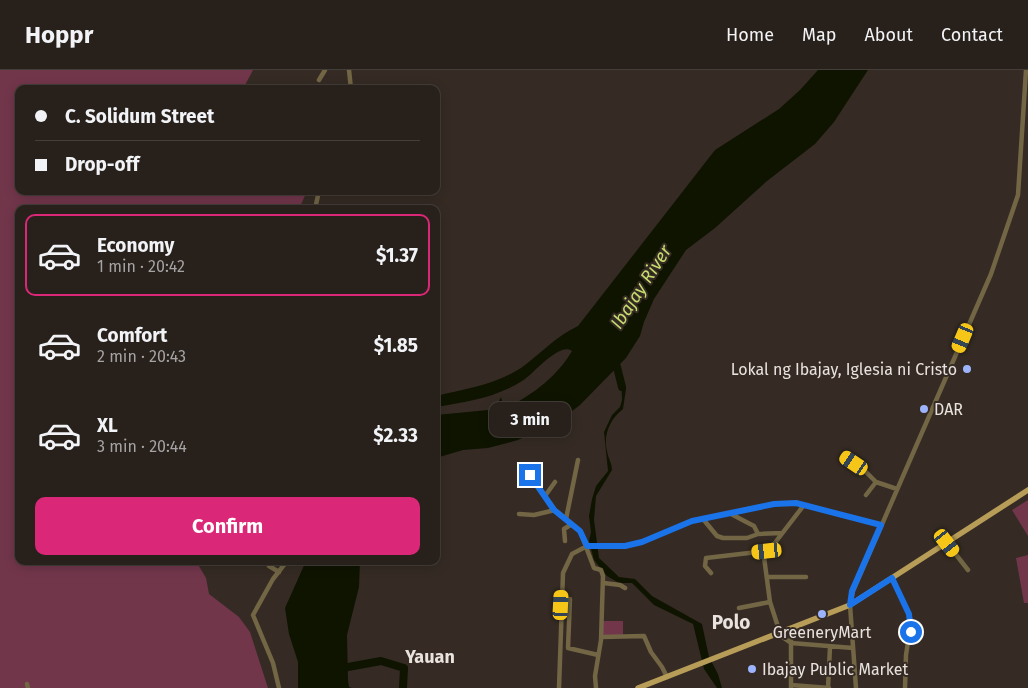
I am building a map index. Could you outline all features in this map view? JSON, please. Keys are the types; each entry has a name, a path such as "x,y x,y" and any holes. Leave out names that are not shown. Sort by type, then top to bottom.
{"main road":[{"path":"638,688 850,605 1028,490"}],"street":[{"path":"319,80 324,70"},
{"path":"349,70 351,85"},
{"path":"856,688 850,605 852,591 988,282 1013,214 1018,195 1026,70"},
{"path":"844,456 864,470 876,482 897,489"},
{"path":"566,519 578,460"},
{"path":"530,475 554,510 580,531 594,568 602,572 604,583 601,637 595,676 596,688"},
{"path":"545,496 555,482"},
{"path":"866,495 876,482"},
{"path":"559,688 563,572 572,554 587,546 625,546 642,542 669,529 703,519 774,504 804,504 881,525"},
{"path":"804,504 764,557 770,602 779,634 791,643 853,648"},
{"path":"519,514 534,515 554,510"},
{"path":"730,514 754,526 758,534"},
{"path":"703,519 718,536 723,538 747,538 758,534 782,533"},
{"path":"565,541 564,529 572,524"},
{"path":"947,543 968,570"},
{"path":"711,572 705,566 706,558 767,551"},
{"path":"279,688 273,663 253,615 284,565"},
{"path":"269,566 279,572"},
{"path":"768,577 806,577"},
{"path":"892,578 909,614 911,623 906,656 905,688"},
{"path":"604,583 620,585 626,588"},
{"path":"570,599 568,648 598,655"},
{"path":"739,608 770,602"},
{"path":"791,629 791,686 829,688 830,647"},
{"path":"601,637 644,636 666,677"}],"shaded area":[{"path":"0,70 253,70 245,85 15,85 15,195 305,195 301,205 15,205 15,565 198,565 206,578 209,594 239,617 250,632 268,688 0,688"},
{"path":"1028,500 1028,536 1012,510"},
{"path":"1028,555 1028,603 1024,603 1016,558"},
{"path":"603,621 623,621 623,635 602,635"}],"water":[{"name":"Ibajay River","path":"818,70 868,70 834,122 815,144 767,181 715,228 686,250 654,299 640,336 626,358 580,405 560,420 518,440 488,448 463,450 440,457 440,415 488,410 497,405 501,397 504,409 543,385 559,369 572,351 567,349 554,354 525,379 494,394 471,401 440,406 440,395 482,385 515,372 557,339 578,326 715,150 779,109"},
{"path":"621,377 626,389 623,409 611,422 606,439 612,470 596,496 594,520 599,558 619,577 635,579 652,596 702,624 709,657 718,674 722,688 717,688 704,669 693,624 654,605 632,583 619,583 607,576 594,560 589,541 591,532 589,516 596,486 608,471 604,432 612,415 620,407 622,400"},
{"path":"304,565 360,565 359,587 347,635 348,680 349,687 352,688 298,688 298,662 289,634 285,608"}],"waterway":[{"path":"617,367 622,387"},
{"path":"337,669 381,661 404,668 403,688"}],"place":[{"name":"Lokal ng Ibajay, Iglesia ni Cristo","path":"967,369"},
{"name":"DAR","path":"924,409"},
{"name":"GreeneryMart","path":"822,614"},
{"name":"Ibajay Public Market","path":"752,669"}],"district":[{"name":"Polo","path":"731,622"},
{"name":"Yauan","path":"430,657"}],"route":[{"path":"530,475 554,510 580,531 587,546 625,546 642,542 669,529 692,521 774,504 796,503 881,525 852,591 850,605 892,578 909,614 911,632"}]}
